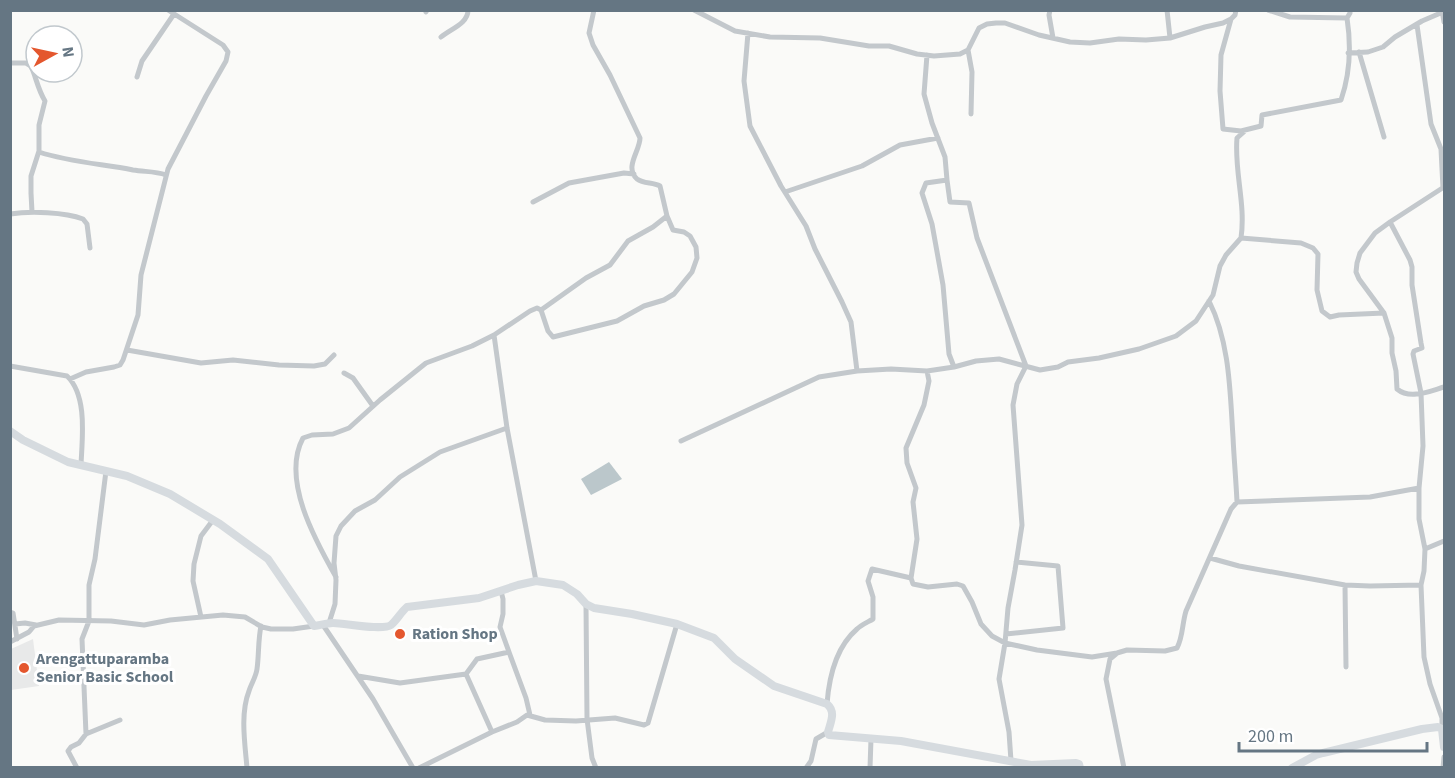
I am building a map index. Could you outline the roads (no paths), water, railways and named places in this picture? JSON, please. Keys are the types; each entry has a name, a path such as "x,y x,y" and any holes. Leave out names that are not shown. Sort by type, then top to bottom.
{"main road":[{"path":"10,431 22,440 68,462 127,476 170,494 213,520 268,559 322,625 387,627 407,607 479,598 536,581 563,585 594,608 676,624 714,638 735,659 774,686 827,704 833,712 829,735 901,741 1031,765 1076,763 1080,768"},
{"path":"1292,768 1316,755 1409,731 1442,729 1444,747"}],"street":[{"path":"70,379 86,372 120,365 138,315 141,275 166,175 226,61 228,52 223,45 168,10"},
{"path":"441,37 464,21 468,16 468,10"},
{"path":"542,310 548,331 553,337 617,321 644,306 664,300 674,294 692,272 697,258 696,247 690,236 684,231 673,230 660,186 645,183 634,174 632,163 640,144 640,138 593,45 590,22 594,10"},
{"path":"694,10 735,31 770,37 820,38 869,46 889,46 934,56 960,54 968,50"},
{"path":"1050,10 1053,38"},
{"path":"1167,10 1170,38"},
{"path":"971,114 972,72 968,50 979,28 987,24 1005,23 1070,42 1146,40 1170,38 1222,23 1231,19 1236,10"},
{"path":"1268,10 1290,17 1347,18"},
{"path":"1231,19 1221,55 1220,91 1223,129 1241,131 1261,126 1262,115 1341,100 1348,72 1347,18 1350,10"},
{"path":"1348,53 1368,52 1383,47 1395,37 1443,11 1444,22"},
{"path":"137,77 142,62 174,15"},
{"path":"1417,25 1431,124 1441,149 1444,188 1375,234 1360,253 1356,272 1362,284 1384,313 1392,338 1397,389 1401,393 1411,395 1444,387"},
{"path":"748,33 744,81 750,126 781,186 806,226 851,322 857,371"},
{"path":"1359,52 1384,137"},
{"path":"927,55 924,94 945,157 950,202 969,203 977,238 1026,366 1017,384 1013,405 1022,525 999,679 1009,732 1011,761"},
{"path":"10,63 26,63 31,66 39,91 45,101 39,125 39,152 31,176 32,212"},
{"path":"681,441 819,377 891,369 927,371 976,361 999,359 1040,370 1058,367 1068,362 1139,349 1176,336 1196,321 1213,295 1220,266 1226,255 1241,238 1243,213 1236,152 1237,138 1246,130"},
{"path":"785,192 862,166 900,146 938,138"},
{"path":"39,152 53,157 166,175"},
{"path":"533,202 569,183 624,173 634,174"},
{"path":"947,180 926,183 922,193 932,224 946,311 949,354 954,367"},
{"path":"10,214 32,212 84,219 87,224 90,248"},
{"path":"542,310 586,278 610,265 628,242 667,216"},
{"path":"1390,222 1412,267 1412,285 1422,348 1414,351 1413,354 1421,393 1423,446 1419,519 1425,549 1421,585 1424,657 1430,684 1442,718 1442,729"},
{"path":"1241,238 1301,243 1313,248 1318,254 1317,290 1322,311 1330,316 1384,313"},
{"path":"927,371 929,381 924,405 906,448 907,463 916,488 913,502 917,539 911,578 914,584 928,587 957,584 963,586 981,624 992,636 1005,644 1092,657 1127,650 1165,651 1177,648 1181,641 1186,611 1231,509 1237,502 1230,381 1221,330 1209,301"},
{"path":"336,577 318,545 304,512 298,489 296,467 298,448 303,438 333,434 349,428 426,363 494,335 533,309 542,310"},
{"path":"494,335 507,428 536,581"},
{"path":"127,350 201,363 233,360 314,366 325,364 334,355"},
{"path":"10,366 67,376 73,382 82,419 81,465"},
{"path":"344,373 353,378 373,406"},
{"path":"322,625 335,604 336,536 341,526 355,512 375,500 400,477 440,452 507,428"},
{"path":"86,734 82,639 89,621 89,585 95,559 106,471"},
{"path":"1237,502 1370,497 1419,488"},
{"path":"201,617 193,581 194,564 201,536 213,520"},
{"path":"1425,549 1444,541"},
{"path":"1210,558 1239,566 1345,585 1421,585"},
{"path":"1006,634 1063,628 1058,566 1016,562"},
{"path":"827,704 830,681 838,652 856,630 873,619 873,597 868,581 872,569 911,578"},
{"path":"1345,585 1346,667"},
{"path":"501,591 503,614 500,627 530,715"},
{"path":"586,604 587,719 591,758 596,768"},
{"path":"10,612 13,613 17,639"},
{"path":"15,624 36,625 59,620 144,625 223,615 244,617 271,629 282,630 322,625"},
{"path":"419,768 530,715 545,720 576,721 615,718 644,725 648,723 676,624"},
{"path":"10,642 36,625"},
{"path":"322,625 373,699 413,768"},
{"path":"247,768 244,734 245,710 248,692 257,669 261,626"},
{"path":"358,676 400,683 466,674 477,658 509,652"},
{"path":"1117,653 1110,659 1106,679 1124,768"},
{"path":"466,674 492,732"},
{"path":"77,768 68,751 71,747 79,743 86,734 120,720"},
{"path":"806,768 811,761 816,739 828,732"},
{"path":"870,768 871,739"},
{"path":"1443,768 1444,757"}],"place":[{"name":"Ration Shop","path":"400,634"},
{"name":"Arengattuparamba Senior Basic School","path":"24,668"}]}
